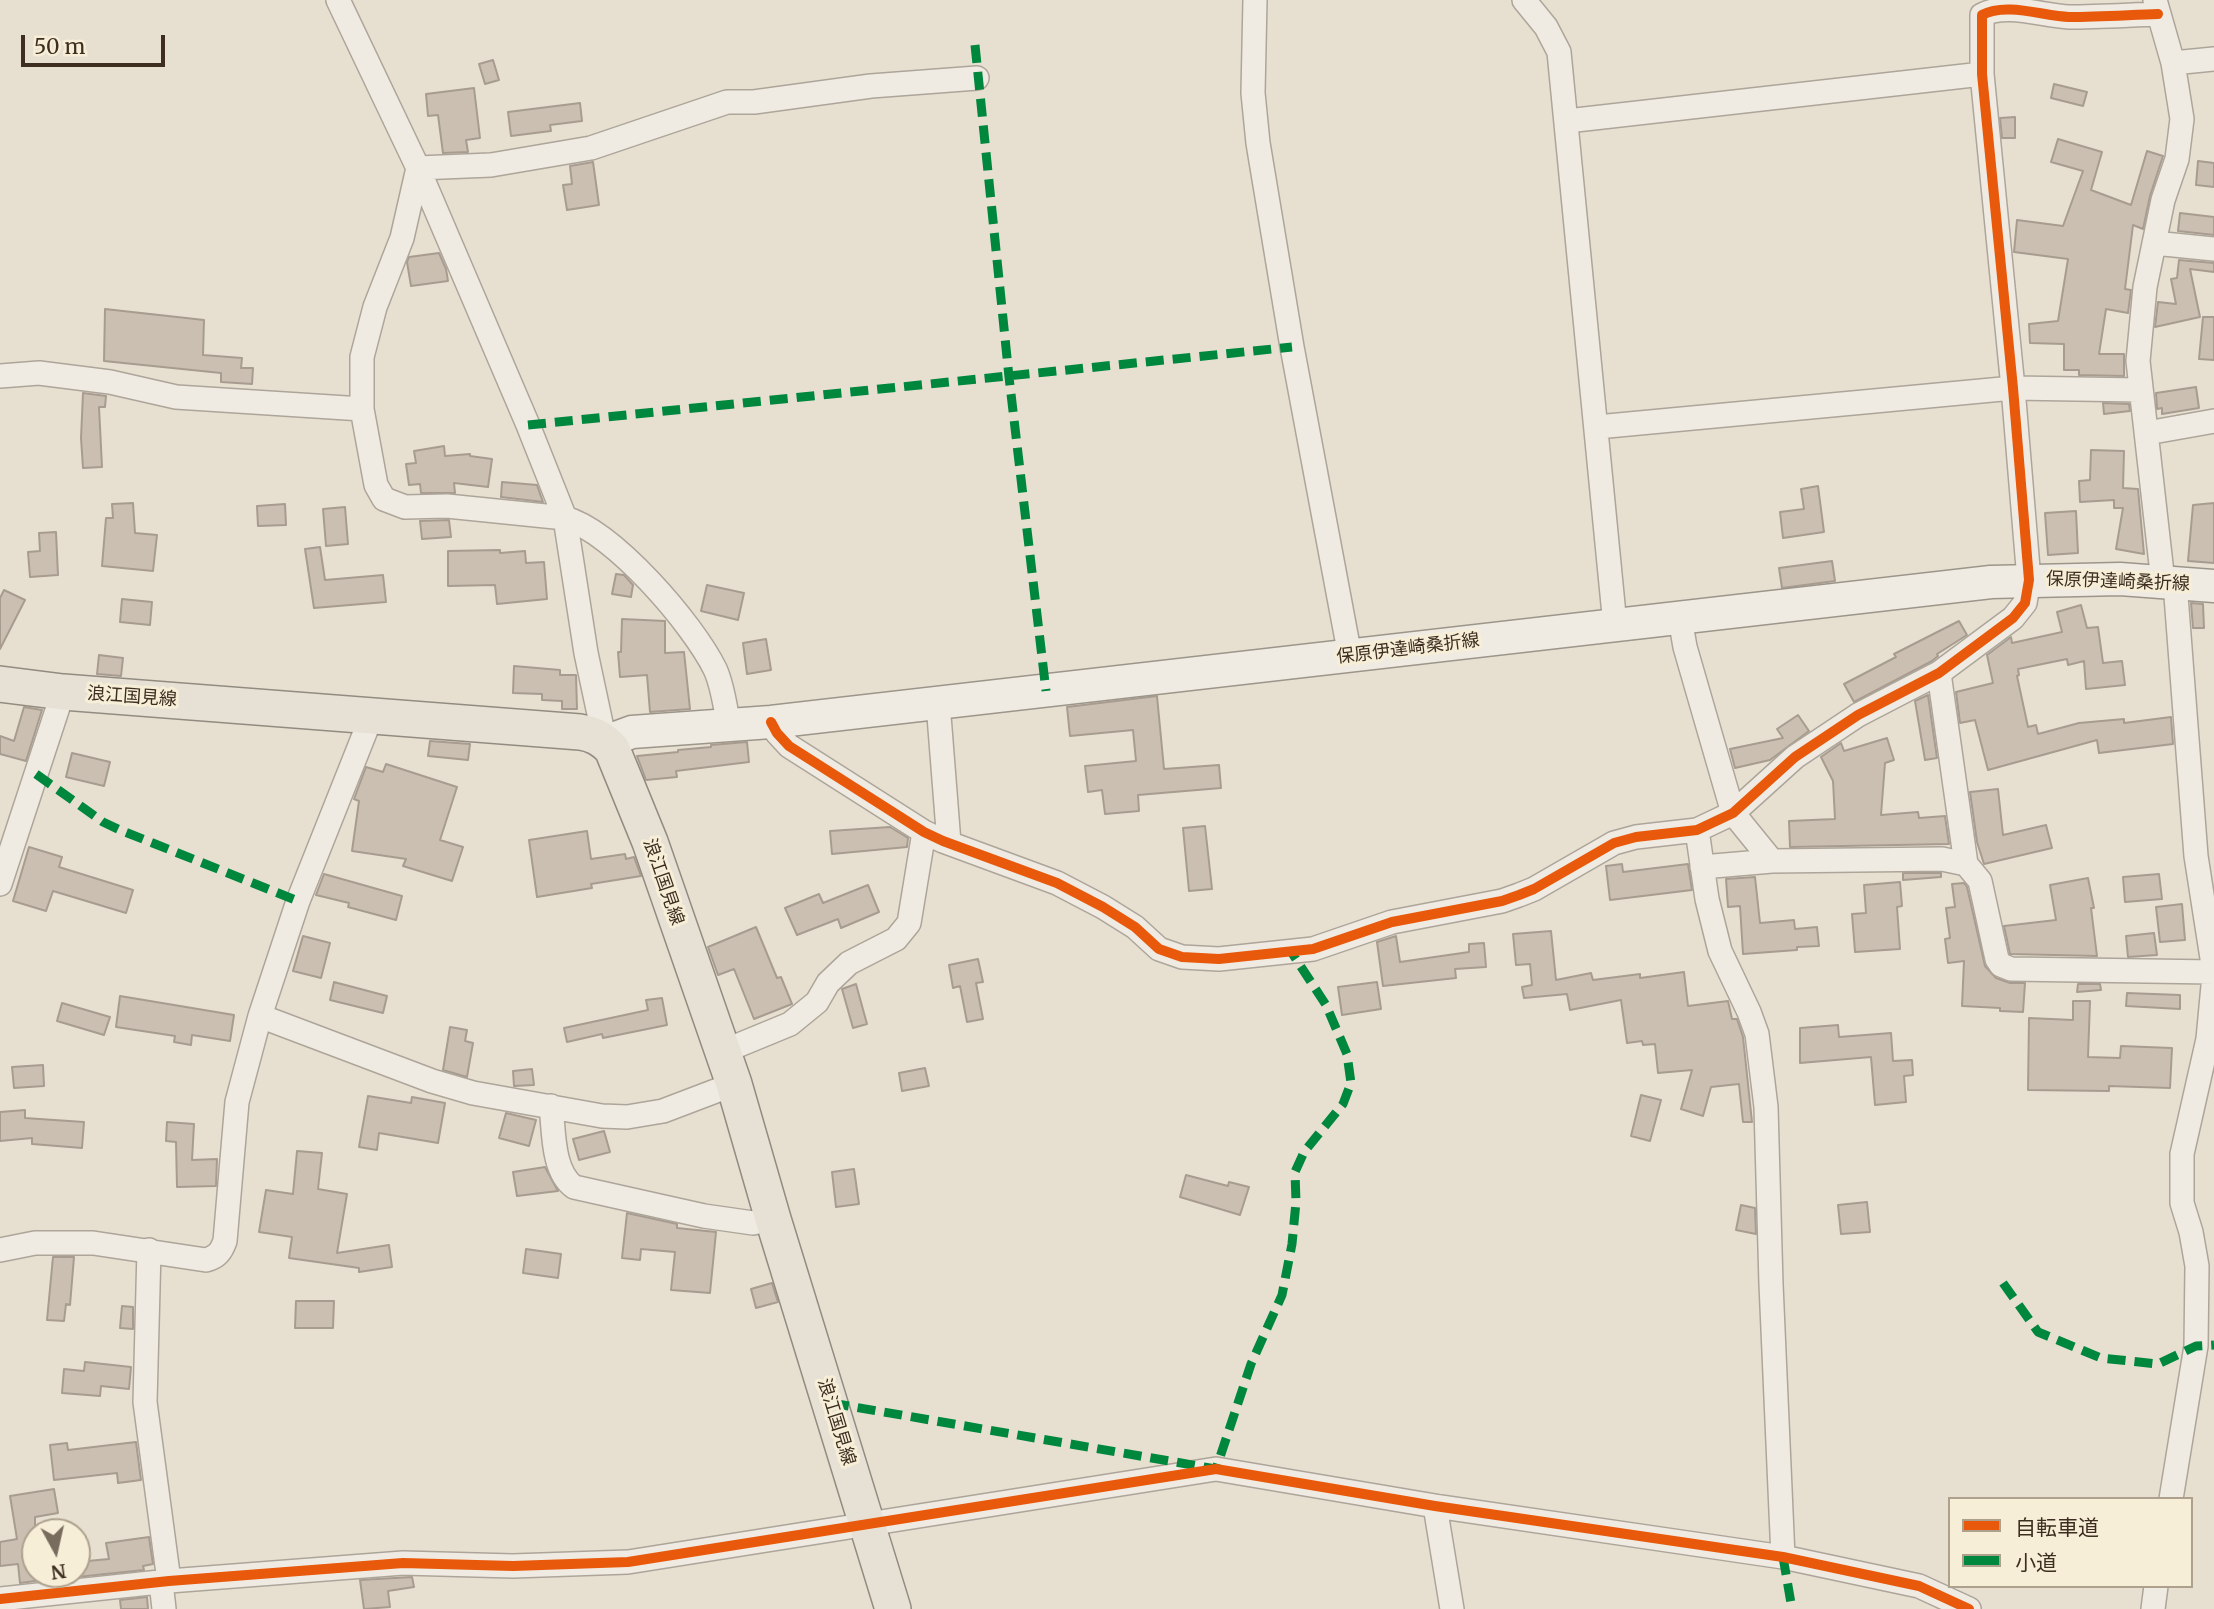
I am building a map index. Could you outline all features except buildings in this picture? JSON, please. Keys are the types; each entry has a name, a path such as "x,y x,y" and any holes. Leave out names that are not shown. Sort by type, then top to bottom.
{"main road":[{"name":"保原伊達崎桑折線","path":"605,742 632,732 771,722 1991,582 2120,579 2214,586"},
{"name":"浪江国見線","path":"0,684 63,692 580,732 590,733 605,742 612,750 650,842 734,1084 893,1609"}],"street":[{"path":"338,0 418,168 565,518 586,653 605,742"},
{"path":"1255,0 1253,93 1258,143 1292,347 1350,656"},
{"path":"1524,0 1546,27 1559,52 1615,625"},
{"path":"771,722 789,746 925,832 1057,883 1135,927 1159,949 1182,957 1219,959 1313,949 1392,922 1502,901 1534,889 1625,839 1697,830 1733,813 1796,757 1858,715 1939,673 2022,609 2029,580 1982,74 1982,15 1990,11 2005,10 2067,17 2156,7 2173,63 2182,119 2181,136 2145,287 2138,361 2205,855 2214,973 2208,1039 2182,1154 2182,1203 2197,1266 2196,1346 2171,1497"},
{"path":"2173,63 2214,59"},
{"path":"1567,121 1982,74"},
{"path":"418,168 491,165 591,148 727,102 754,102 871,86 977,78"},
{"path":"418,168 402,237 375,307 362,358 362,409 376,485 384,499 405,508 447,506 576,521 621,553 679,617 704,650 716,671 729,726"},
{"path":"2154,243 2214,249"},
{"path":"0,376 38,373 110,382 176,397 362,409"},
{"path":"1597,427 2013,388 2140,390"},
{"path":"2147,433 2214,421"},
{"path":"1679,618 1733,813 1772,861"},
{"path":"1939,673 1966,864 1980,881 1997,959 2001,965 2011,969 2063,971 2214,973"},
{"path":"0,884 63,692"},
{"path":"938,703 949,843"},
{"path":"0,1250 35,1243 93,1243 206,1260 222,1251 237,1102 260,1016 298,901 372,715"},
{"path":"1697,830 1707,899 1720,951 1757,1034 1766,1107 1783,1557"},
{"path":"722,1052 790,1024 817,1002 828,983 849,963 897,939 909,923 925,832"},
{"path":"1702,867 1772,861 1942,859 1966,864"},
{"path":"260,1016 432,1081 473,1093 602,1116 663,1111 734,1084"},
{"path":"551,1106 559,1163 563,1175 574,1187 704,1216 753,1223 773,1219"},
{"path":"149,1250 145,1402 165,1582 164,1609"},
{"path":"0,1599 165,1582 403,1563 513,1566 628,1562 1216,1469 1436,1506 1783,1557 1919,1586 1969,1609"},
{"path":"1436,1506 1452,1609"},
{"path":"2152,1609 2156,1588"}],"marked path":[{"path":"975,45 1009,377 1046,691"},
{"path":"528,425 1292,347"},
{"path":"36,774 103,822 298,901"},
{"path":"831,1403 1216,1469 1251,1364 1282,1295 1292,1244 1296,1202 1295,1172 1304,1152 1343,1104 1351,1083 1347,1054 1326,1005 1292,953"},
{"path":"2003,1283 2038,1332 2101,1358 2158,1364 2196,1346 2214,1345"},
{"path":"1783,1557 1792,1609"}],"cycle path":[{"path":"771,722 789,746 924,832 1057,883 1135,927 1159,949 1182,957 1219,959 1313,949 1392,922 1502,901 1534,889 1614,843 1636,837 1697,830 1733,813 1795,757 1858,715 1939,673 2013,618 2025,603 2029,580 1982,74 1982,15 2002,10 2069,17 2158,14"},
{"path":"0,1599 169,1581 403,1563 513,1566 628,1562 1216,1469 1435,1506 1783,1557 1919,1586 1969,1609"}]}
